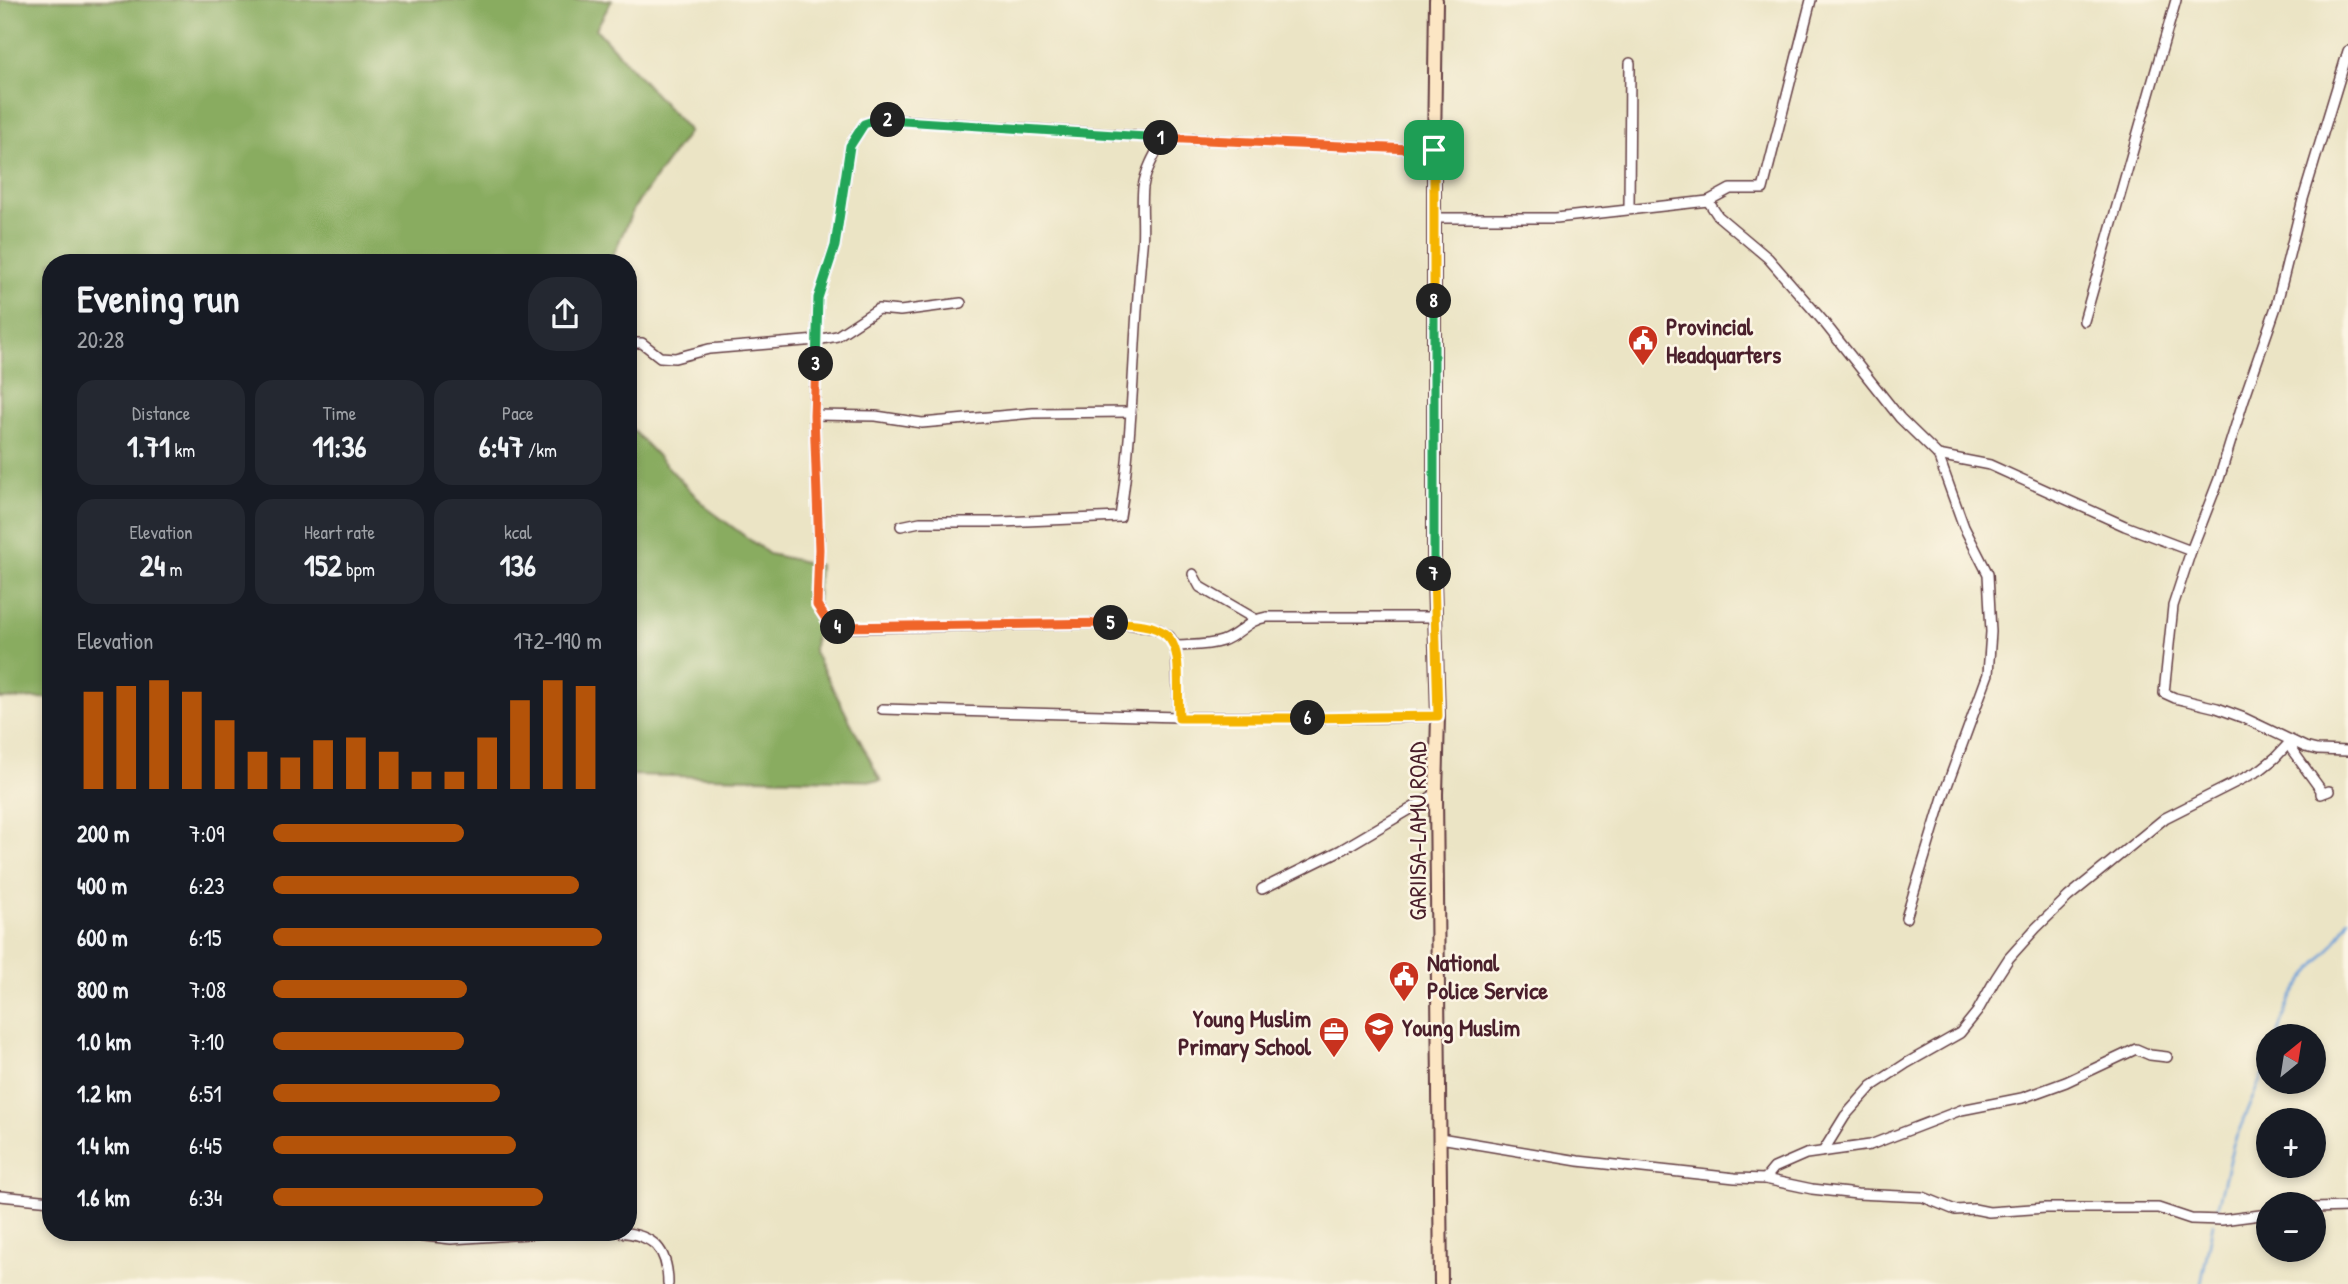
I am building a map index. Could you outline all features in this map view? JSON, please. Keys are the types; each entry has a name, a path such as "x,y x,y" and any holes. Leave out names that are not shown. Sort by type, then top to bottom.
{"street":[{"name":"GARIISA-LAMU ROAD","path":"1436,0 1436,794 1441,1284"},
{"path":"1434,218 1556,218 1708,201 1730,189 1763,189 1811,0"},
{"path":"2084,321 2176,0"},
{"path":"2348,51 2303,199 2276,307 2219,479 2173,606 2164,693 2244,718 2317,750 2348,751"},
{"path":"1629,209 1630,63"},
{"path":"1179,718 1176,646 1169,636 1158,629 1122,623 842,628 828,622 817,605 819,549 814,415 818,298 835,246 850,146 864,124 879,119 1164,138 1434,150"},
{"path":"901,526 920,522 1120,517 1144,229 1143,187 1149,167 1164,138"},
{"path":"1708,201 1718,216 1768,257 1900,418 1937,455 1964,527 1988,574 1991,632 1988,674 1944,794 1906,918"},
{"path":"637,343 642,343 660,357 675,358 709,349 817,340 837,335 878,309 900,311 961,303"},
{"path":"814,415 876,415 922,423 1033,412 1130,412"},
{"path":"1937,455 1990,465 2125,526 2191,551"},
{"path":"1193,574 1200,587 1255,619 1436,617"},
{"path":"1176,646 1222,641 1236,635 1255,619"},
{"path":"882,709 1179,718 1438,716"},
{"path":"2292,741 2292,750 2321,790 2321,794 2329,791"},
{"path":"1824,1150 1844,1116 1872,1086 1960,1033 1977,1012 2010,958 2035,928 2068,897 2165,818 2260,770 2292,741"},
{"path":"1262,889 1341,850 1436,794"},
{"path":"1765,1179 1774,1168 1806,1154 1870,1145 1961,1110 2022,1098 2066,1082 2136,1049 2167,1058"},
{"path":"1440,1138 1578,1161 1765,1179 1857,1195 1923,1197 1955,1210 1997,1212 2046,1208 2155,1208 2191,1219 2222,1220 2256,1216"},
{"path":"0,1196 42,1200"},
{"path":"2326,1208 2348,1207"},
{"path":"637,1236 657,1246 667,1261 668,1284"}],"green space":[{"path":"0,0 612,0 596,29 689,131 634,208 614,254 42,254 42,698 0,699"},
{"path":"637,434 707,508 769,554 819,565 814,652 881,781 637,775"}],"waterway":[{"path":"2282,1024 2293,995 2337,940 2348,919"},
{"path":"2215,1217 2233,1145 2256,1090"},
{"path":"2201,1284 2213,1223"}],"place":[{"name":"Provincial Headquarters","path":"1643,367"},
{"name":"National Police Service","path":"1404,1003"},
{"name":"Young Muslim","path":"1379,1054"},
{"name":"Young Muslim Primary School","path":"1334,1059"}],"route":[{"path":"879,119 1164,138 1434,150 1434,580 1438,716 1179,718 1176,646 1169,636 1158,629 1122,623 842,628 828,622 821,613 817,605 819,549 814,415 818,298 835,246 850,146 864,124 879,119"}]}
